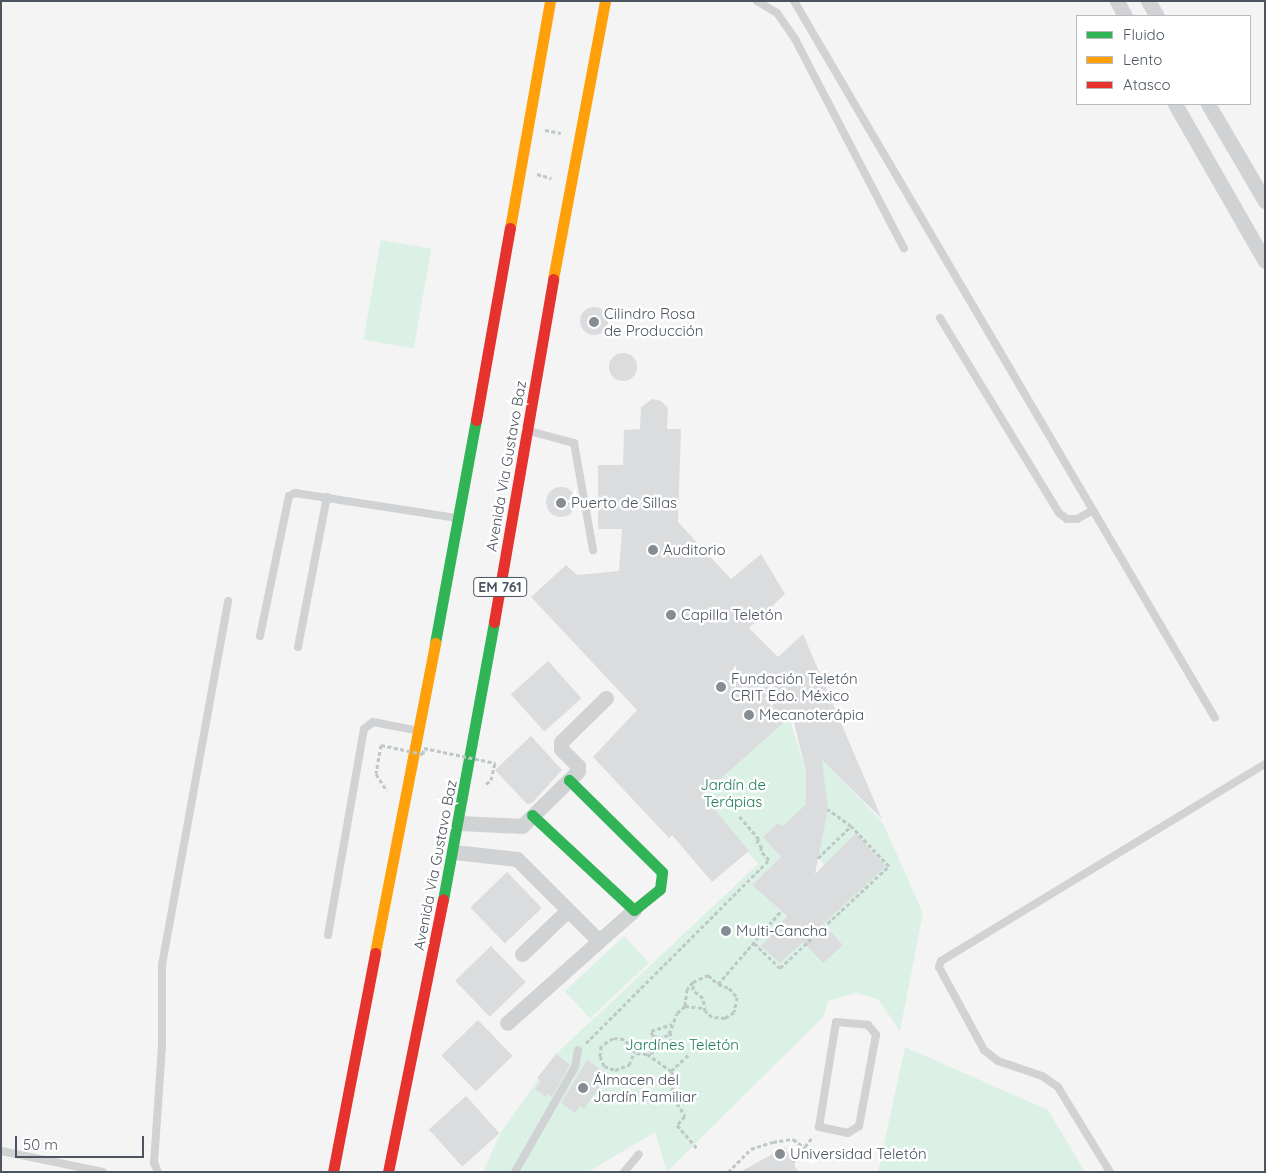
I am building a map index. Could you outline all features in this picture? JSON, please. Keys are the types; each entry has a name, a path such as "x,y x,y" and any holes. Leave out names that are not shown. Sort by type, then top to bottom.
{"main road":[{"path":"333,1172 419,731 550,1"},
{"name":"Avenida Via Gustavo Baz","path":"388,1172 454,852 570,183 605,1"},
{"path":"532,815 634,910 660,889 662,872 568,780"},
{"path":"336,1156 341,1172"}],"street":[{"path":"1117,1 1124,15"},
{"path":"1148,1 1156,15"},
{"path":"1176,105 1260,244 1265,261"},
{"path":"1209,105 1265,202"},
{"path":"459,824 516,828 532,815 579,768 561,749 561,742 606,698"},
{"path":"454,852 517,859 599,941"},
{"path":"507,1023 634,910"},
{"path":"522,954 567,911"}],"lane":[{"path":"757,1 777,13 795,39 904,248"},
{"path":"794,1 1215,718"},
{"path":"940,318 1059,513 1067,519 1077,519 1093,510"},
{"path":"527,430 574,443 593,550"},
{"path":"260,636 289,496 295,493 458,518"},
{"path":"298,647 327,498"},
{"path":"158,1172 154,1163 162,1047 162,965 228,601"},
{"path":"328,935 364,729 373,722 419,731"},
{"path":"1110,1172 1058,1087 1042,1076 998,1061 984,1050 939,967 941,961 1265,764"},
{"path":"836,1022 868,1025 876,1035 859,1126 848,1134 819,1128 836,1022"},
{"path":"515,1172 575,1067 578,1050"},
{"path":"1,1151 103,1172"},
{"path":"624,1172 639,1154"}],"path":[{"path":"528,126 580,136"},
{"path":"520,169 570,183"},
{"path":"376,774 381,745 423,754 424,748 495,763 491,780"},
{"path":"754,943 780,968 889,866 851,826 828,809"},
{"path":"578,1050 769,860 760,850 762,848 757,842 759,839 738,815"},
{"path":"818,858 851,826"},
{"path":"718,984 781,911"},
{"path":"647,1054 669,1045 672,1024 677,1013 684,1006 687,989 693,982 708,975 718,984 734,992 737,1003 734,1012 719,1018 708,1014 703,1008 702,998 693,990 693,982"},
{"path":"684,1006 703,1008"},
{"path":"663,1038 653,1036 651,1030 672,1024"},
{"path":"670,1032 663,1038 636,1045 634,1051 629,1065 615,1070 604,1066 600,1056 603,1043 612,1038 624,1039 634,1051 647,1054 671,1071 677,1082 670,1092 685,1116 677,1125 698,1148"},
{"path":"671,1071 690,1053"},
{"path":"793,1162 819,1128"},
{"path":"728,1172 751,1149 773,1142 793,1139 805,1148"}],"green space":[{"path":"381,240 431,249 414,348 363,339"},
{"name":"Jardínes Teletón","path":"789,717 806,771 806,804 783,826 778,823 764,837 781,857 752,885 786,915 781,923 780,962 825,865 817,857 826,794 821,758 883,823 923,913 900,1031 878,999 856,993 828,1001 824,1016 667,1172 655,1132 588,1172 483,1172 500,1134 556,1054 758,864 703,796"},
{"path":"624,936 649,963 590,1018 565,991"},
{"path":"905,1047 1048,1110 1085,1172 878,1172"}],"building":[{"name":"Cilindro Rosa de Producción","path":"594,307 604,311 608,321 604,331 594,335 584,331 580,321 584,311"},
{"path":"623,353 633,357 637,367 633,377 623,381 613,377 609,367 613,357"},
{"name":"Fundación Teletón CRIT Edo. México","path":"652,399 661,401 668,408 667,429 681,429 678,522 731,579 761,554 785,594 749,628 778,657 803,634 882,819 822,760 828,809 815,874 856,833 886,866 823,924 843,945 823,963 803,942 780,963 761,946 787,916 752,885 781,857 763,837 778,823 783,826 806,804 806,771 792,715 703,795 749,851 712,882 672,835 669,838 593,757 637,710 531,597 566,565 577,575 619,571 622,529 598,529 598,465 623,465 624,430 640,429 641,407"},
{"name":"Puerto de Sillas","path":"561,487 571,492 576,502 571,512 561,517 551,512 546,502 551,492"},
{"path":"548,661 581,698 544,732 511,694"},
{"path":"531,736 562,770 532,803 527,804 495,770"},
{"path":"507,872 542,908 505,943 470,907"},
{"path":"491,946 526,982 490,1017 455,981"},
{"path":"478,1020 513,1056 476,1091 441,1055"},
{"name":"Álmacen del Jardín Familiar","path":"556,1054 570,1065 552,1097 548,1094 546,1097 535,1089 541,1081 537,1078"},
{"name":"Álmacen del Jardín Familiar","path":"587,1060 608,1074 584,1109 580,1106 575,1113 561,1103"},
{"path":"466,1096 499,1133 462,1167 429,1129"},
{"name":"Universidad Teletón","path":"785,1147 798,1172 740,1172"}],"traffic: fast":[{"path":"435,643 476,420"},
{"path":"443,900 494,622"},
{"path":"532,815 634,910 660,889 662,872 569,780"}],"traffic: slow":[{"path":"510,228 550,1"},
{"path":"553,279 605,1"},
{"path":"375,953 435,643"}],"traffic: jam":[{"path":"476,420 510,228"},
{"path":"494,622 553,279"},
{"path":"388,1172 443,900"},
{"path":"333,1172 375,953"}],"place":[{"name":"Cilindro Rosa de Producción","path":"594,322"},
{"name":"Puerto de Sillas","path":"561,503"},
{"name":"Auditorio","path":"653,550"},
{"name":"Capilla Teletón","path":"671,615"},
{"name":"Fundación Teletón CRIT Edo. México","path":"721,687"},
{"name":"Mecanoterápia","path":"749,715"},
{"name":"Multi-Cancha","path":"726,931"},
{"name":"Álmacen del Jardín Familiar","path":"583,1088"},
{"name":"Universidad Teletón","path":"780,1154"}],"park label":[{"name":"Jardín de Terápias","path":"733,792"}]}
